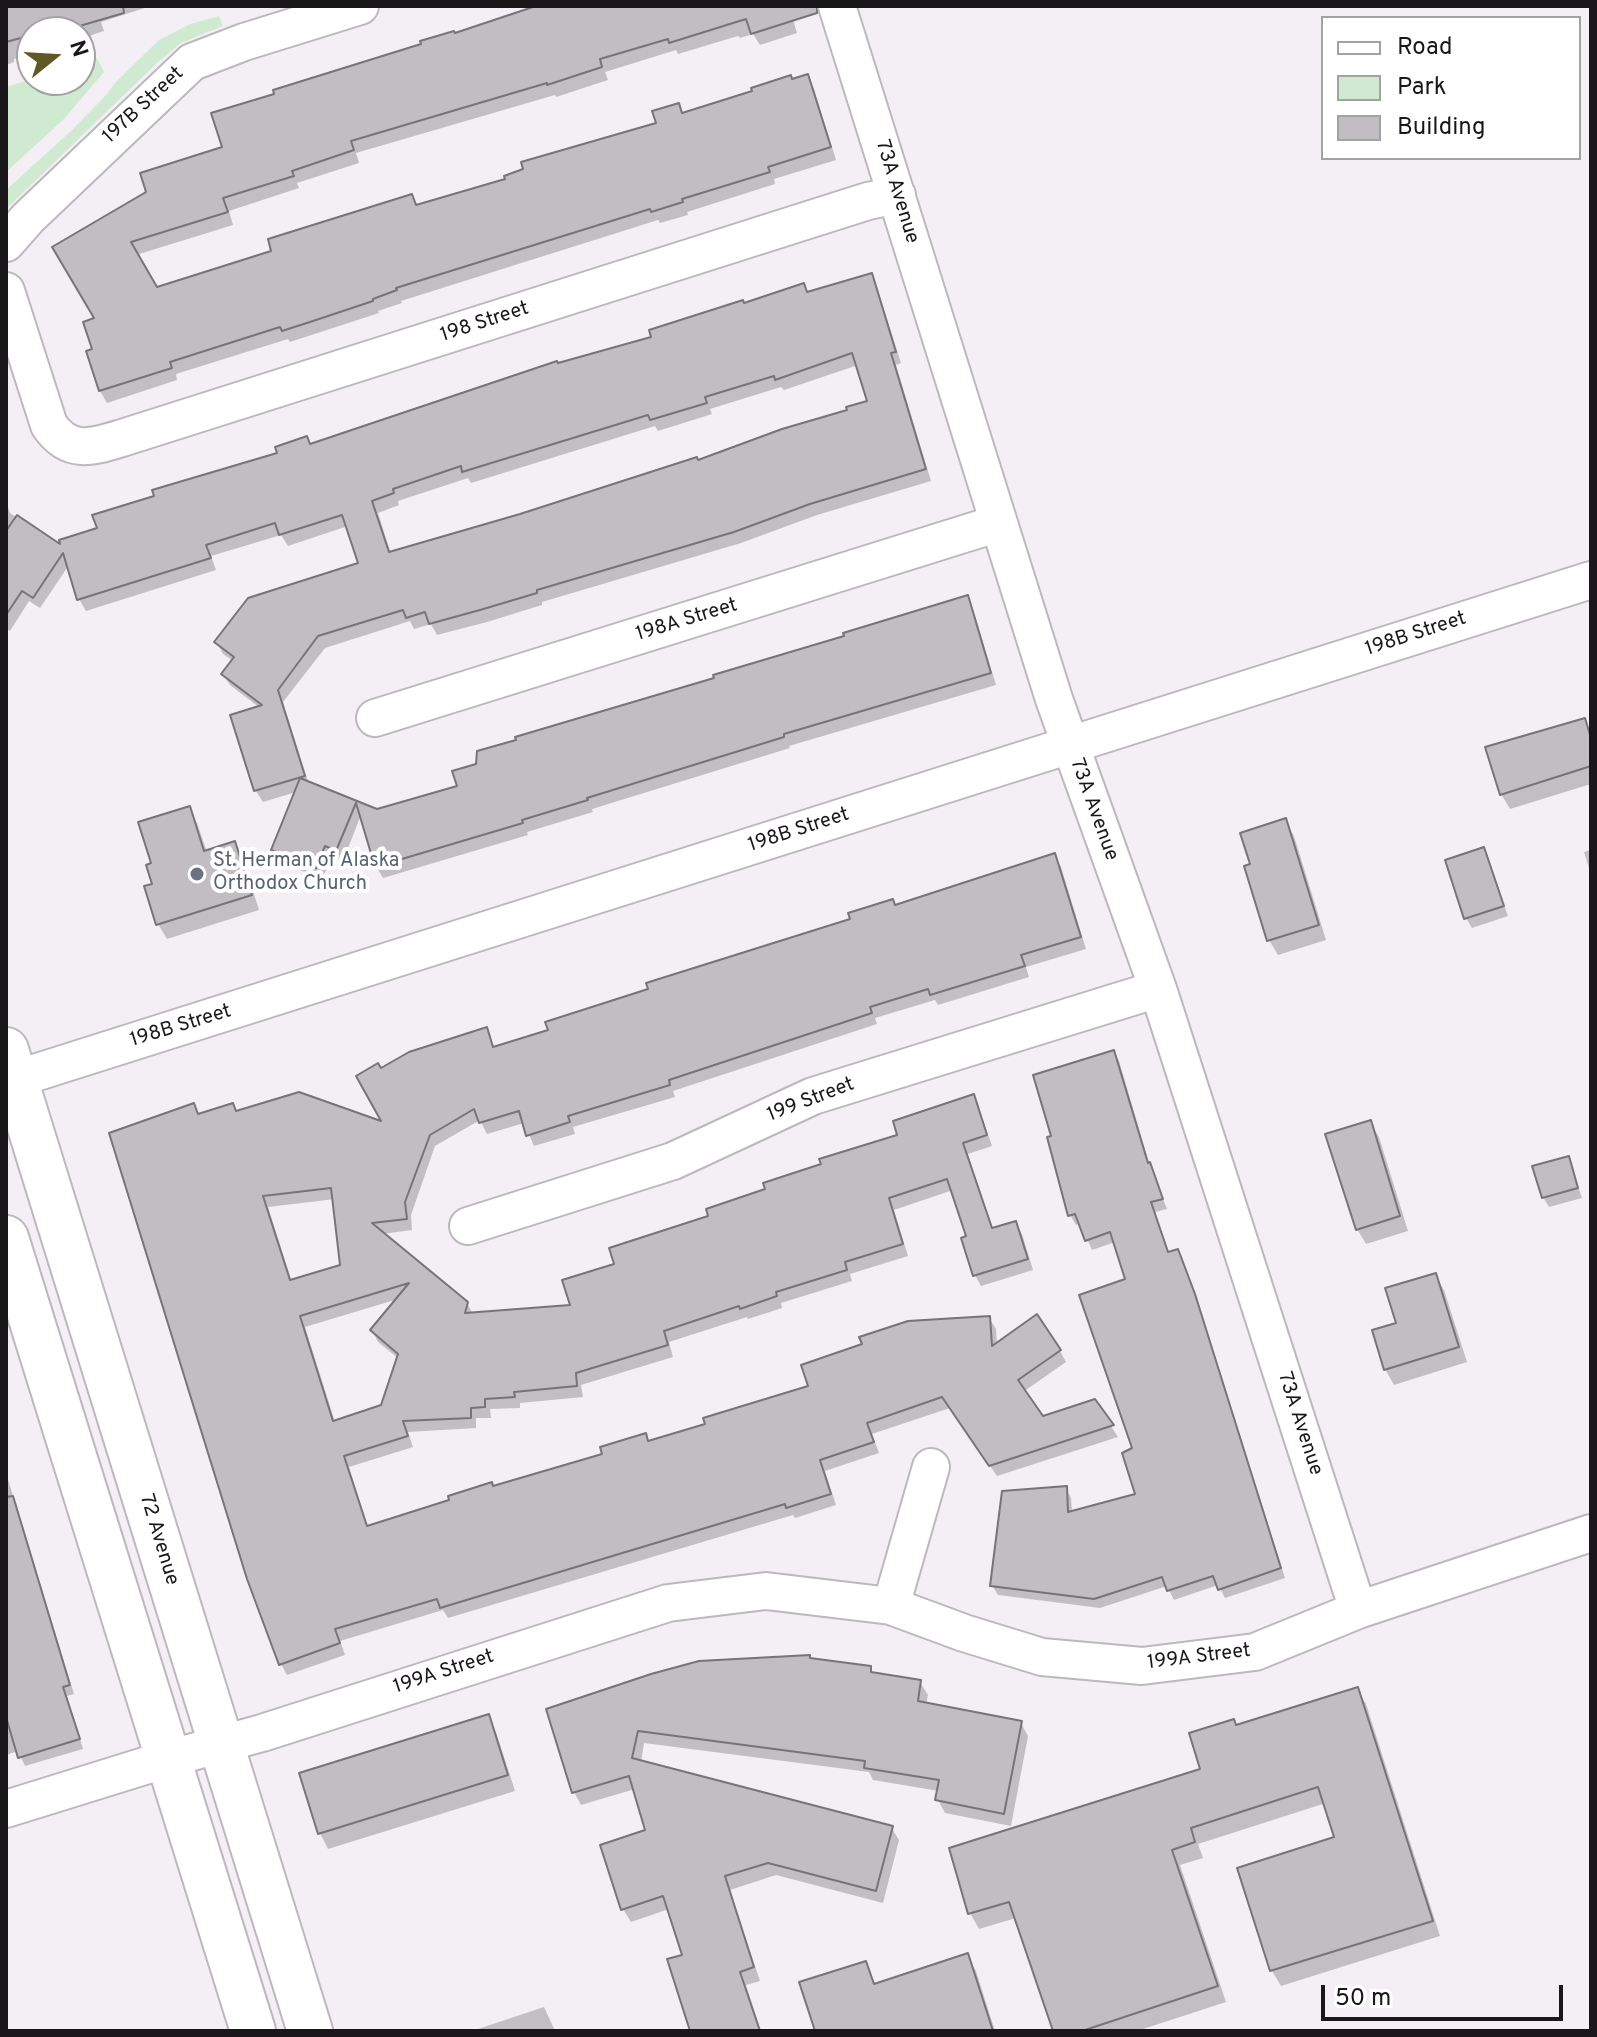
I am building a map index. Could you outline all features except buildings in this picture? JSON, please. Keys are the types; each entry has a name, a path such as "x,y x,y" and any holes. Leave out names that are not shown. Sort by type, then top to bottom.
{"main road":[{"name":"72 Avenue","path":"9,1071 310,2031"},
{"path":"6,1238 253,2031"}],"street":[{"name":"197B Street","path":"6,243 39,207 192,62 244,42 360,6"},
{"name":"73A Avenue","path":"837,6 1069,745 1158,989 1358,1610"},
{"name":"198 Street","path":"6,291 43,410 56,435 74,445 103,444 868,201 897,195"},
{"name":"198A Street","path":"375,718 999,523"},
{"name":"198B Street","path":"9,1071 1069,745 1591,580"},
{"name":"199 Street","path":"468,1226 673,1161 813,1096 1158,989"},
{"path":"891,1606 931,1467"},
{"name":"199A Street","path":"6,1809 221,1745 668,1603 766,1591 891,1606 1042,1657 1142,1666 1255,1652 1358,1610 1591,1533"}],"green space":[{"path":"219,16 223,26 181,43 157,63 6,209 6,190 71,131 159,40 190,24"},
{"path":"96,58 104,72 96,81"},
{"path":"16,84 16,96 84,96 63,120 6,172 6,87"}],"place":[{"name":"St. Herman of Alaska Orthodox Church","path":"197,874"}]}
